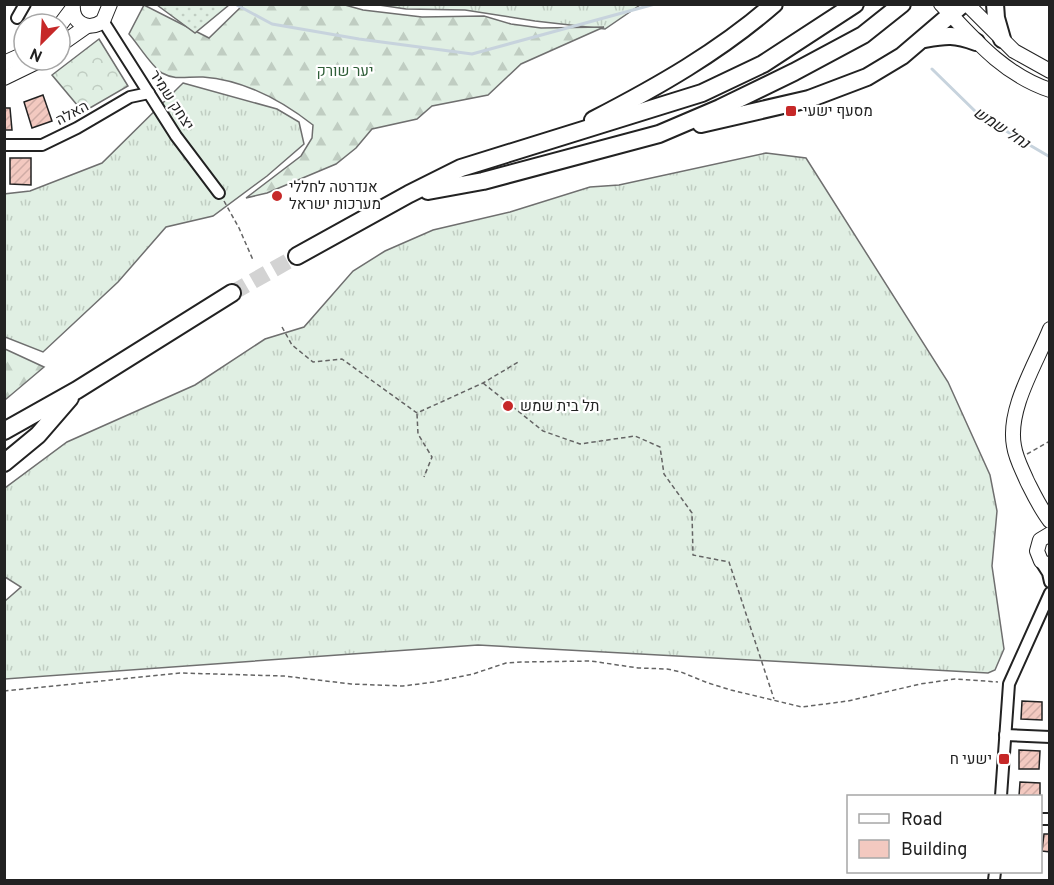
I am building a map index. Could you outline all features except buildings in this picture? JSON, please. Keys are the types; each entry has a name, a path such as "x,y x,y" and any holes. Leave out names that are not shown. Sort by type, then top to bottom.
{"highway":[{"path":"554,141 665,82 748,26 774,4"},
{"path":"297,256 461,168 554,141 702,93 763,64 855,4"},
{"path":"995,4 1002,39"},
{"path":"409,194 483,182 659,134 809,99 867,77 902,56 924,39 956,7"},
{"path":"659,134 794,72 863,35 898,8"},
{"path":"924,39 951,35 976,42"},
{"path":"4,431 77,390 232,293"},
{"path":"4,463 38,435 77,390"}],"main road":[{"path":"73,7 76,20 87,26"},
{"path":"956,7 1026,59 1050,71"},
{"path":"956,7 976,42 1018,76 1050,90"},
{"path":"72,37 87,26 98,25 107,10"},
{"path":"1045,564 1037,551 1045,537 1046,516 1017,460 1013,445 1015,413 1050,329"}],"street":[{"name":"יצחק שמיר","path":"107,10 149,93 176,136 219,193"},
{"name":"האלה","path":"4,145 42,145 77,128 130,97 149,93"},
{"path":"1045,564 1050,582"},
{"path":"1000,795 1009,684 1050,593"},
{"path":"1005,735 1050,736"}],"path":[{"path":"219,193 239,228 253,260"},
{"path":"282,327 292,345 313,362 342,359 417,413"},
{"path":"417,413 483,383 520,361"},
{"path":"483,383 543,430 580,444 635,436 660,447 664,474 692,513 693,555 729,562 774,700"},
{"path":"417,413 418,434 432,457 424,477"},
{"path":"1017,460 1050,441"},
{"path":"4,691 180,673 284,676 351,684 403,686 473,674 506,663 591,662 681,672 708,683 802,707 848,701 920,684 955,679 1009,684"}],"green space":[{"path":"158,4 229,5 195,33"},
{"name":"יער שורק","path":"244,4 345,5 363,10 422,17 484,16 511,24 541,28 604,27 521,64 488,95 432,106 417,119 372,129 356,148 336,164 267,193 246,198 301,156 312,138 313,125 275,100 233,82 203,77 177,78 162,73 129,34 144,5 209,38"},
{"path":"379,5 640,5 605,29 465,10 406,9"},
{"path":"99,39 128,86 83,112 52,75 56,72 72,72 72,60"},
{"path":"183,83 277,109 299,122 304,144 267,176 213,216 166,227 118,282 43,352 5,337 4,194 30,191 102,163"},
{"path":"766,153 806,158 948,382 990,475 997,511 992,566 1004,649 995,670 988,673 478,645 5,679 5,601 21,587 5,577 5,488 67,442 195,385 265,339 304,327 353,271 385,251 433,230 510,212 590,187 619,185"},
{"path":"5,349 44,367 5,400"}],"waterway":[{"path":"235,4 272,24 359,39 472,54 655,4"},
{"name":"נחל שמש","path":"932,69 979,115 1050,157"}],"tunnel":[{"path":"232,293 297,256"}],"place":[{"name":"מסעף ישעי","path":"791,111"},
{"name":"אנדרטה לחללי מערכות ישראל","path":"277,196"},
{"name":"תל בית שמש","path":"508,406"},
{"name":"ישעי ח","path":"1004,759"}]}
